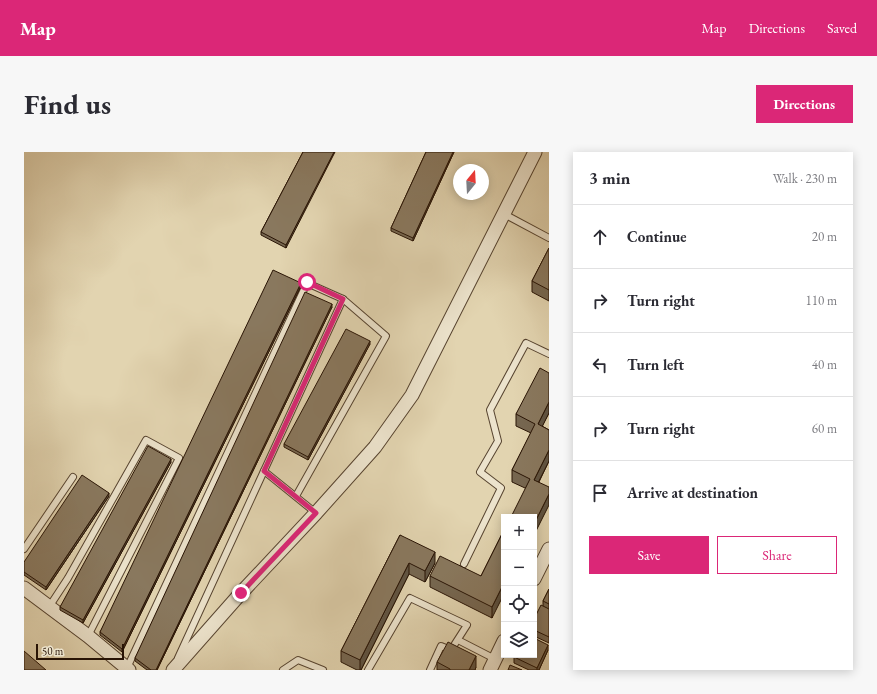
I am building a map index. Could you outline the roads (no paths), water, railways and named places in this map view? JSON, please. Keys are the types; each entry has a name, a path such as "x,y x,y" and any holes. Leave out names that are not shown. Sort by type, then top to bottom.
{"street":[{"path":"173,670 241,593 375,447 412,395 535,152"},
{"path":"537,573 549,549"},
{"path":"24,588 88,636 128,669"},
{"path":"492,665 501,647"}],"lane":[{"path":"504,214 549,238"},
{"path":"128,669 307,282 343,299 386,336 296,496"},
{"path":"173,670 343,299"},
{"path":"464,564 501,488 480,472 498,441 490,410 526,343 549,354"},
{"path":"49,607 68,578 146,440 179,458 88,636"},
{"path":"264,471 316,513"},
{"path":"24,549 73,476"},
{"path":"368,670 410,598 467,626 451,650 441,646 430,670"},
{"path":"458,640 492,665"},
{"path":"283,670 298,660 323,670"}]}
